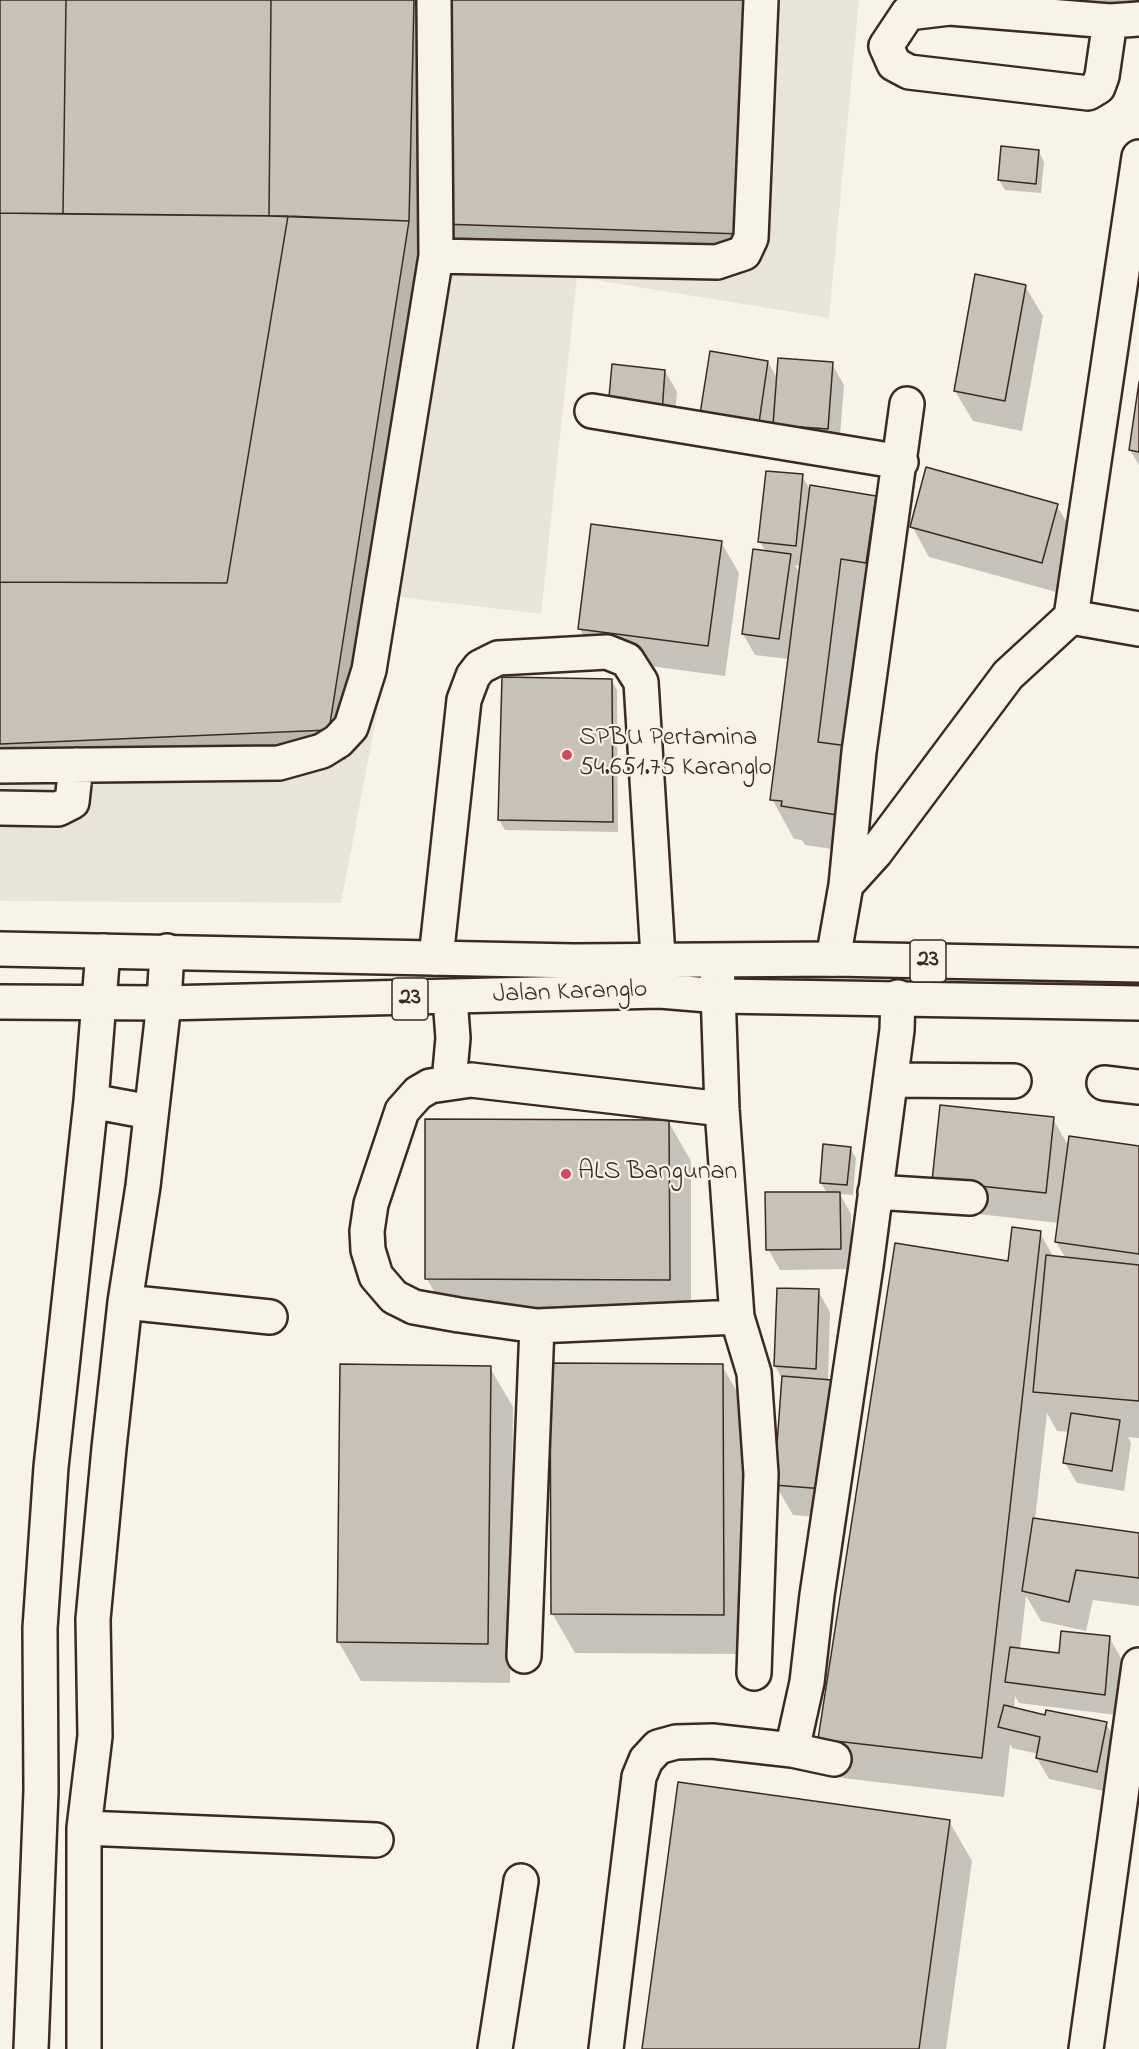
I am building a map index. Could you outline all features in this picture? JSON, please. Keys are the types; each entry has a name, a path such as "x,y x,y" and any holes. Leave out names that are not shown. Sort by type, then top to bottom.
{"main road":[{"path":"0,766 279,763 322,751 338,741 351,727 369,670 436,256 434,0"},
{"path":"436,256 717,262 744,253 751,238 761,0"},
{"path":"950,8 1125,20 1098,87 1088,93 909,72 894,64 886,46 908,13 950,8"},
{"path":"846,885 875,853 1008,675 1071,617 1138,172"},
{"path":"833,959 846,885 859,752 908,404"},
{"path":"592,411 901,462"},
{"path":"1071,617 1139,629"},
{"path":"436,958 464,700 473,676 480,667 498,658 607,652 627,660 641,682 660,976"},
{"path":"0,808 58,809 72,802 76,765"},
{"name":"Jalan Karanglo","path":"0,949 436,958 660,976 720,996 1139,1003"},
{"path":"31,2049 41,1791 40,1628 51,1467 91,1101 103,951"},
{"path":"84,2049 84,1828 96,1736 93,1620 126,1302 143,1186 164,1003 167,951"},
{"name":"Jalan Karanglo","path":"0,1002 164,1003 450,998 660,976 717,961 833,959 1139,965"},
{"path":"717,961 720,996 722,1109 737,1317 754,1373 761,1474 754,1673"},
{"path":"450,998 453,1038 450,1082"},
{"path":"792,1750 807,1682 817,1595 891,1080 898,998"},
{"path":"722,1109 471,1080 430,1086 418,1093 402,1111 371,1204 367,1231 372,1265 384,1288 394,1297 414,1307 537,1326 737,1317"},
{"path":"891,1080 1014,1081"},
{"path":"1104,1083 1139,1087"},
{"path":"91,1101 150,1112"},
{"path":"875,1192 970,1198"},
{"path":"126,1302 270,1317"},
{"path":"524,1656 537,1326"},
{"path":"1086,2049 1139,1665"},
{"path":"606,2049 639,1777 646,1760 658,1747 676,1742 712,1741 792,1750 834,1759"},
{"path":"84,1828 376,1840"},
{"path":"495,2049 521,1881"}],"shaded area":[{"path":"0,0 859,0 829,318 577,277 541,614 399,597 341,903 0,901"}],"building":[{"path":"0,0 66,0 63,214 0,213"},
{"path":"66,0 271,0 269,216 63,214"},
{"path":"271,0 414,0 409,221 269,216"},
{"path":"443,0 744,0 742,234 441,224"},
{"path":"1001,146 1039,150 1036,184 998,180"},
{"path":"0,213 288,216 227,583 0,582"},
{"path":"288,216 409,221 329,730 0,744 0,582 227,583"},
{"path":"975,274 1026,285 1005,401 954,391"},
{"path":"710,351 768,361 759,423 700,414"},
{"path":"778,358 833,362 828,429 773,425"},
{"path":"612,364 665,370 662,413 608,408"},
{"path":"1139,382 1139,452 1129,450"},
{"path":"926,467 1058,504 1042,563 910,527"},
{"path":"766,471 803,474 796,546 758,542"},
{"path":"810,485 876,496 866,563 841,559 818,742 848,746 837,815 781,806 782,801 770,800"},
{"path":"591,524 722,541 708,646 578,629"},
{"path":"753,549 791,554 779,639 742,634"},
{"path":"502,677 612,679 613,822 498,820"},
{"path":"940,1105 1054,1117 1046,1193 932,1181"},
{"path":"425,1119 669,1120 670,1280 425,1279"},
{"path":"1069,1136 1139,1146 1139,1254 1055,1242"},
{"path":"823,1144 851,1147 847,1185 820,1183"},
{"path":"765,1192 840,1192 841,1249 766,1250"},
{"path":"1012,1227 1041,1231 982,1758 818,1739 895,1243 1008,1261"},
{"path":"1046,1255 1139,1265 1139,1401 1033,1392"},
{"path":"777,1288 819,1289 816,1369 774,1366"},
{"path":"550,1363 723,1364 724,1615 551,1614"},
{"path":"340,1364 491,1366 488,1644 337,1642"},
{"path":"782,1376 832,1380 824,1489 774,1485"},
{"path":"1071,1413 1120,1420 1112,1471 1063,1463"},
{"path":"1033,1518 1139,1533 1139,1578 1076,1570 1069,1602 1022,1591"},
{"path":"1061,1631 1110,1636 1105,1695 1005,1682 1010,1647 1059,1653"},
{"path":"1004,1705 1045,1715 1046,1710 1107,1722 1097,1772 1036,1758 1040,1737 998,1727"},
{"path":"678,1782 950,1820 919,2049 642,2049"}],"place":[{"name":"SPBU Pertamina 54.651.75 Karanglo","path":"567,755"},
{"name":"ALS Bangunan","path":"566,1174"}]}
